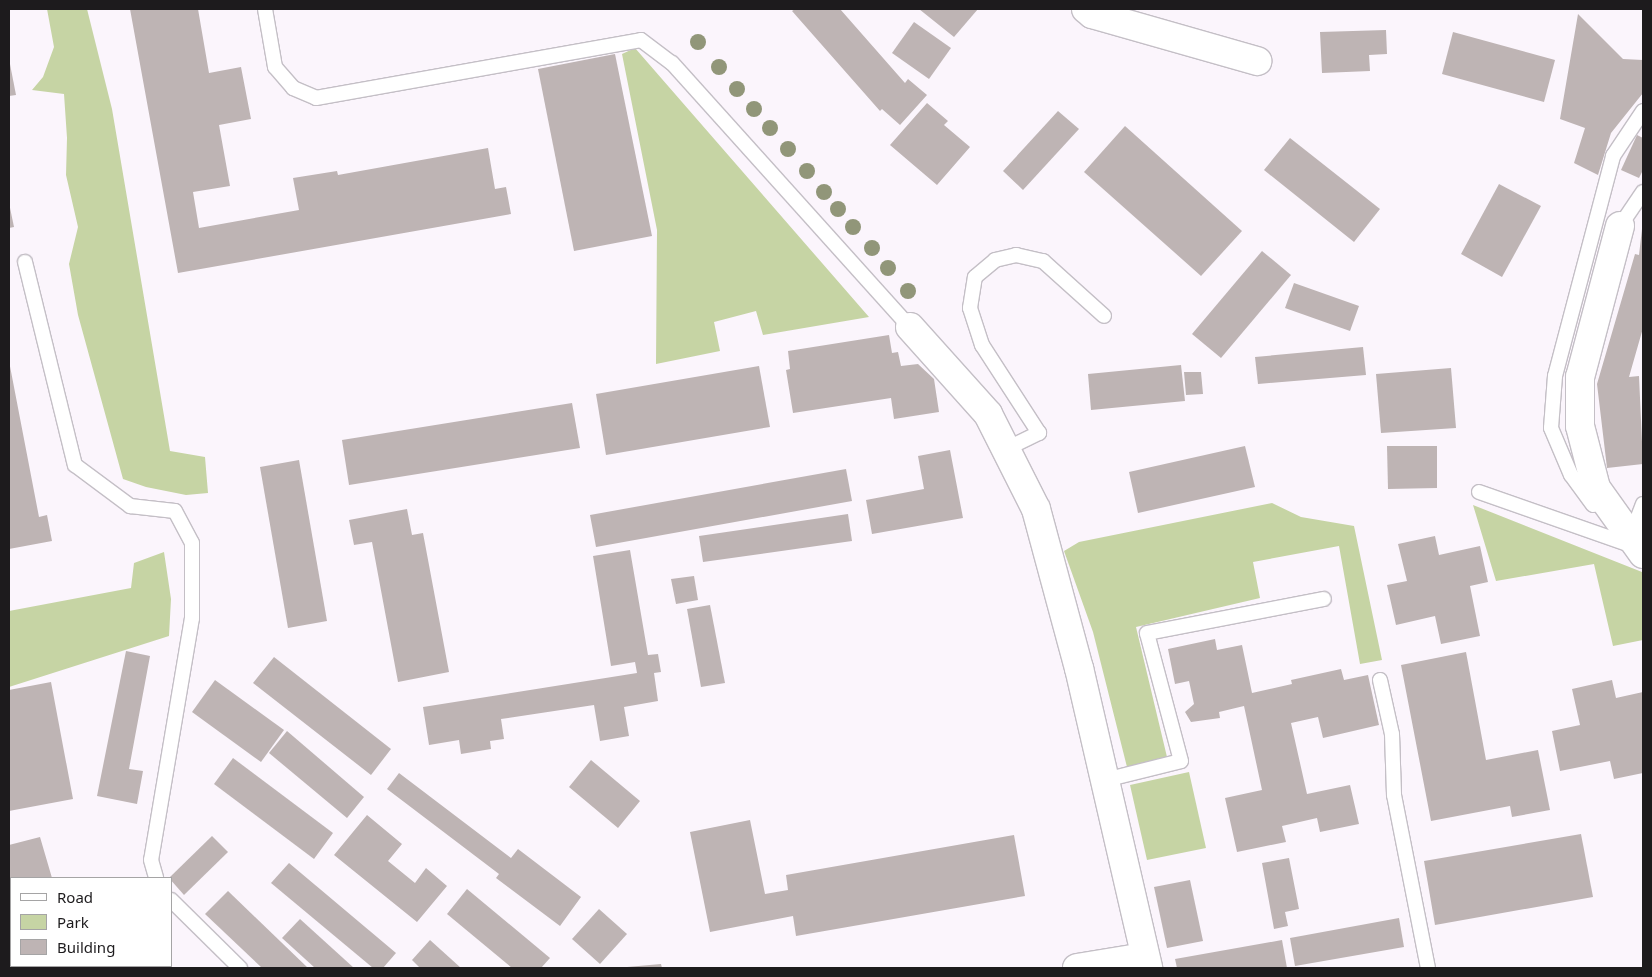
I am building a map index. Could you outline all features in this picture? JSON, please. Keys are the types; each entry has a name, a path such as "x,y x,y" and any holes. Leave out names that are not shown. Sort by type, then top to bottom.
{"street":[{"path":"1086,9 1092,14 1257,61"},
{"path":"1620,226 1580,377 1580,426 1596,488 1640,551"},
{"path":"910,327 988,414 1036,508 1079,668 1146,962 1077,968"}],"lane":[{"path":"265,9 275,68 293,88 316,98 642,40 672,63 910,327"},
{"path":"1615,517 1596,509 1571,475 1551,428 1554,385 1613,156 1643,112"},
{"path":"1620,226 1643,192"},
{"path":"1006,449 1039,433 982,345 970,308 975,277 995,260 1016,255 1043,261 1104,316"},
{"path":"25,262 75,465 130,506 175,511 192,543 192,618 151,860 156,877"},
{"path":"1479,492 1640,551 1638,517 1643,504"},
{"path":"1104,780 1181,761 1147,633 1324,599"},
{"path":"1380,680 1392,734 1394,795 1428,968"},
{"path":"172,901 240,968"}],"green space":[{"path":"47,9 87,9 112,109 170,451 205,457 208,493 186,495 146,487 123,479 78,315 69,264 78,227 66,175 67,138 64,94 32,90 43,77 54,47"},
{"path":"635,48 869,317 763,335 756,311 714,322 720,351 656,364 657,230 622,54"},
{"path":"1272,503 1301,517 1354,526 1382,660 1360,664 1339,546 1253,562 1260,598 1136,627 1167,757 1127,767 1093,632 1064,551 1079,542"},
{"path":"1473,505 1642,572 1643,640 1613,646 1594,564 1496,581"},
{"path":"164,552 171,599 169,636 9,687 9,611 131,588 134,563"},
{"path":"1189,772 1206,848 1147,860 1130,785"}],"building":[{"path":"130,9 198,9 209,73 241,67 251,119 219,125 230,186 193,192 199,228 299,210 293,178 337,171 338,175 488,148 495,189 506,187 511,214 178,273"},
{"path":"795,9 840,9 905,83 908,79 927,95 900,125 882,109 880,111 792,11"},
{"path":"919,9 978,9 954,37"},
{"path":"1578,14 1623,59 1643,60 1643,93 1611,133 1598,175 1574,163 1585,128 1560,119"},
{"path":"914,22 951,48 929,79 892,53"},
{"path":"1386,30 1387,54 1369,55 1370,71 1322,73 1320,32"},
{"path":"1453,32 1555,60 1544,102 1442,74"},
{"path":"615,54 652,236 574,251 538,69"},
{"path":"9,59 16,95 9,96"},
{"path":"927,103 948,121 944,125 970,147 937,185 890,145"},
{"path":"1058,111 1079,129 1023,190 1003,171"},
{"path":"1125,126 1242,231 1201,276 1084,172"},
{"path":"1637,135 1643,138 1643,170 1639,178 1621,170"},
{"path":"1290,138 1380,209 1354,242 1264,170"},
{"path":"1499,184 1541,206 1502,277 1461,254"},
{"path":"9,203 14,227 9,228"},
{"path":"1642,229 1643,328 1629,377 1639,376 1643,464 1607,468 1597,384 1635,254 1639,255"},
{"path":"1262,251 1291,275 1221,358 1192,334"},
{"path":"1294,283 1359,306 1350,331 1285,308"},
{"path":"889,335 892,353 898,352 901,366 918,364 934,379 939,412 894,419 891,398 793,413 786,370 790,369 788,351"},
{"path":"1363,347 1366,375 1258,384 1255,357"},
{"path":"9,361 39,517 47,515 52,541 9,549"},
{"path":"1181,365 1185,401 1091,410 1088,374"},
{"path":"759,366 770,427 606,455 596,394"},
{"path":"1451,368 1456,428 1381,433 1376,374"},
{"path":"1184,372 1201,372 1203,394 1186,395"},
{"path":"572,403 580,448 349,485 342,440"},
{"path":"1245,446 1255,487 1138,513 1129,472"},
{"path":"1387,446 1437,446 1437,488 1388,489"},
{"path":"950,450 963,518 872,534 866,500 924,489 918,456"},
{"path":"299,460 327,621 288,628 260,467"},
{"path":"846,469 852,501 596,547 590,515"},
{"path":"407,509 412,535 423,533 449,672 398,682 372,542 354,545 349,520"},
{"path":"848,514 852,541 703,562 699,536"},
{"path":"1435,536 1439,555 1480,546 1488,582 1470,586 1480,636 1441,644 1435,616 1396,625 1387,585 1407,581 1398,544"},
{"path":"630,550 648,655 658,654 661,672 654,673 658,701 624,707 629,736 600,741 594,705 501,719 504,739 490,741 491,749 461,754 459,740 429,745 423,707 637,673 635,662 611,666 593,556"},
{"path":"694,576 698,600 676,604 671,579"},
{"path":"710,605 725,683 701,687 687,609"},
{"path":"1215,639 1217,650 1242,645 1252,693 1292,684 1291,680 1341,669 1344,680 1368,675 1379,725 1323,738 1318,717 1291,723 1307,794 1350,785 1359,824 1320,832 1317,818 1282,826 1286,842 1237,852 1225,798 1262,790 1244,706 1219,712 1220,718 1191,722 1185,712 1194,704 1189,681 1175,684 1168,649"},
{"path":"126,651 150,656 129,769 143,771 137,804 97,796"},
{"path":"1466,652 1486,760 1538,750 1550,810 1512,817 1510,806 1431,821 1401,665"},
{"path":"274,657 391,749 371,775 253,683"},
{"path":"215,680 284,730 261,762 192,712"},
{"path":"1612,680 1616,698 1643,692 1643,773 1614,779 1610,761 1560,771 1552,731 1580,725 1572,689"},
{"path":"51,682 73,799 9,811 9,690"},
{"path":"287,731 364,797 347,818 269,753"},
{"path":"233,758 333,833 314,859 214,784"},
{"path":"591,760 640,801 618,828 569,787"},
{"path":"399,773 511,858 518,849 581,897 560,926 496,878 499,874 387,789"},
{"path":"367,815 402,844 388,861 415,883 426,868 447,886 417,922 334,855"},
{"path":"750,820 765,894 788,890 786,875 1014,835 1025,896 796,936 793,916 710,932 690,832"},
{"path":"1581,834 1593,897 1435,925 1424,861"},
{"path":"212,836 228,852 184,895 172,881 172,877 170,877"},
{"path":"40,837 52,877 10,877 9,845"},
{"path":"1289,858 1299,909 1285,912 1288,926 1274,929 1262,863"},
{"path":"289,863 396,953 383,968 373,968 271,883"},
{"path":"1190,880 1203,941 1167,948 1154,887"},
{"path":"467,889 550,958 541,968 512,968 447,914"},
{"path":"228,891 308,968 262,968 205,914"},
{"path":"599,909 627,934 600,964 572,939"},
{"path":"1399,918 1404,947 1295,966 1290,938"},
{"path":"300,919 354,968 315,968 282,938"},
{"path":"430,940 461,968 420,968 412,960"},
{"path":"1282,940 1287,968 1177,968 1175,959"},
{"path":"661,964 662,968 627,968 627,967"},
{"path":"32,967 87,968 33,968"}]}
